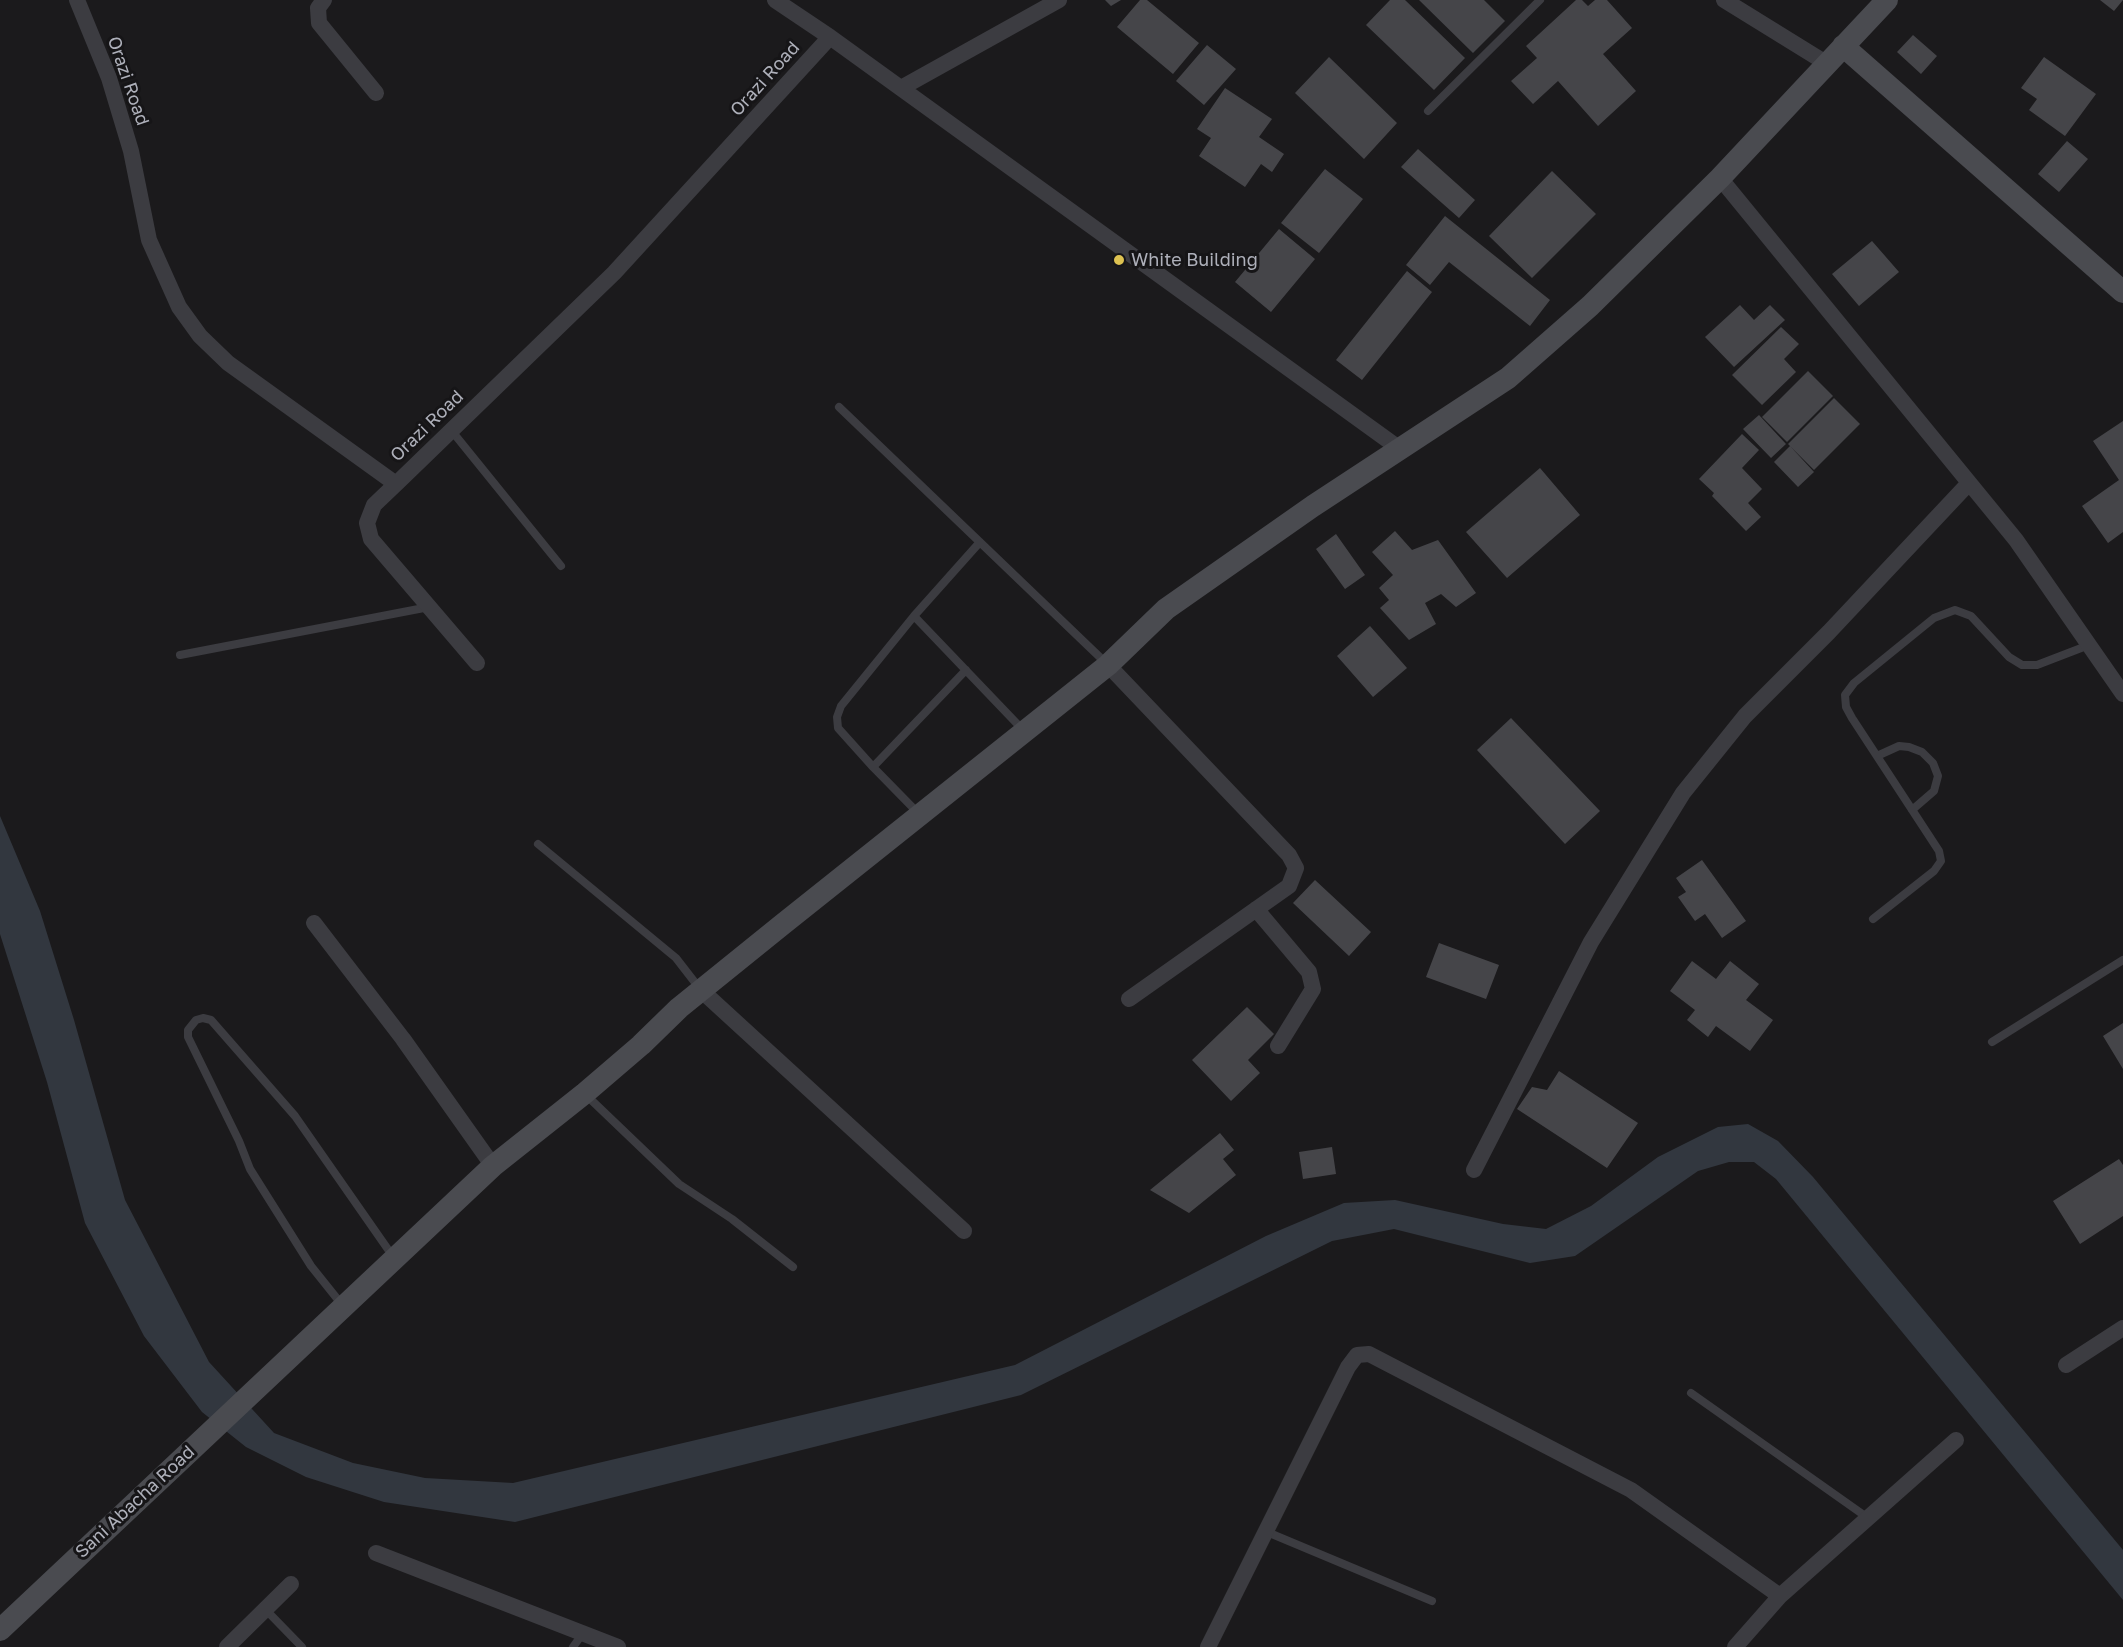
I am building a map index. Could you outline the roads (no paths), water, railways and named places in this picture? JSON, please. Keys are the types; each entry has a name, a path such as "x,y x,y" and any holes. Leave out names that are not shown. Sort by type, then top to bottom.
{"street":[{"name":"Orazi Road","path":"77,0 109,78 131,151 149,240 179,307 200,336 228,363 396,484 614,273 830,37"},
{"path":"324,0 318,8 319,22 376,93"},
{"path":"901,88 1059,0"},
{"path":"1724,0 1826,63 1887,0"},
{"path":"785,3 1400,449"},
{"path":"1843,46 2123,292"},
{"name":"Sani Abacha Road","path":"0,1630 493,1166 585,1094 679,1008 1108,665 1166,609 1313,506 1508,378 1590,306 1720,178 1826,63"},
{"path":"1720,178 2016,540 2123,694"},
{"path":"1474,1170 1592,942 1683,793 1745,717 1970,483"},
{"path":"396,484 374,505 367,523 371,539 477,663"},
{"path":"1108,665 1289,855 1296,868 1289,886 1129,999"},
{"path":"1256,909 1309,972 1313,989 1278,1046"},
{"path":"314,923 403,1039 493,1166"},
{"path":"702,991 964,1231"},
{"path":"2066,1365 2123,1328"},
{"path":"1208,1647 1348,1367 1358,1355 1369,1354 1630,1490 1780,1596"},
{"path":"1735,1647 1780,1596 1956,1440"},
{"path":"376,1553 578,1640 618,1647"},
{"path":"226,1647 291,1584"}],"lane":[{"path":"1428,111 1540,0"},
{"path":"839,407 1108,665"},
{"path":"451,430 561,566"},
{"path":"921,815 838,728 837,717 841,706 914,616 980,542"},
{"path":"180,655 429,607"},
{"path":"1873,919 1934,871 1941,861 1939,851 1846,707 1845,695 1854,683 1934,618 1955,610 1971,616 2009,657 2022,665 2037,665 2089,645"},
{"path":"914,616 1025,732"},
{"path":"873,767 966,670"},
{"path":"1876,756 1899,746 1909,747 1922,752 1933,763 1938,776 1934,791 1912,810"},
{"path":"538,844 676,958 702,991"},
{"path":"1992,1042 2123,960"},
{"path":"343,1306 311,1266 250,1169 239,1141 188,1037 188,1030 196,1020 203,1018 211,1020 295,1116 394,1258"},
{"path":"585,1094 680,1184 732,1219 793,1267"},
{"path":"1691,1393 1868,1518"},
{"path":"1266,1532 1432,1601"},
{"path":"266,1609 302,1647"}],"place":[{"name":"White Building","path":"1119,260"}]}
